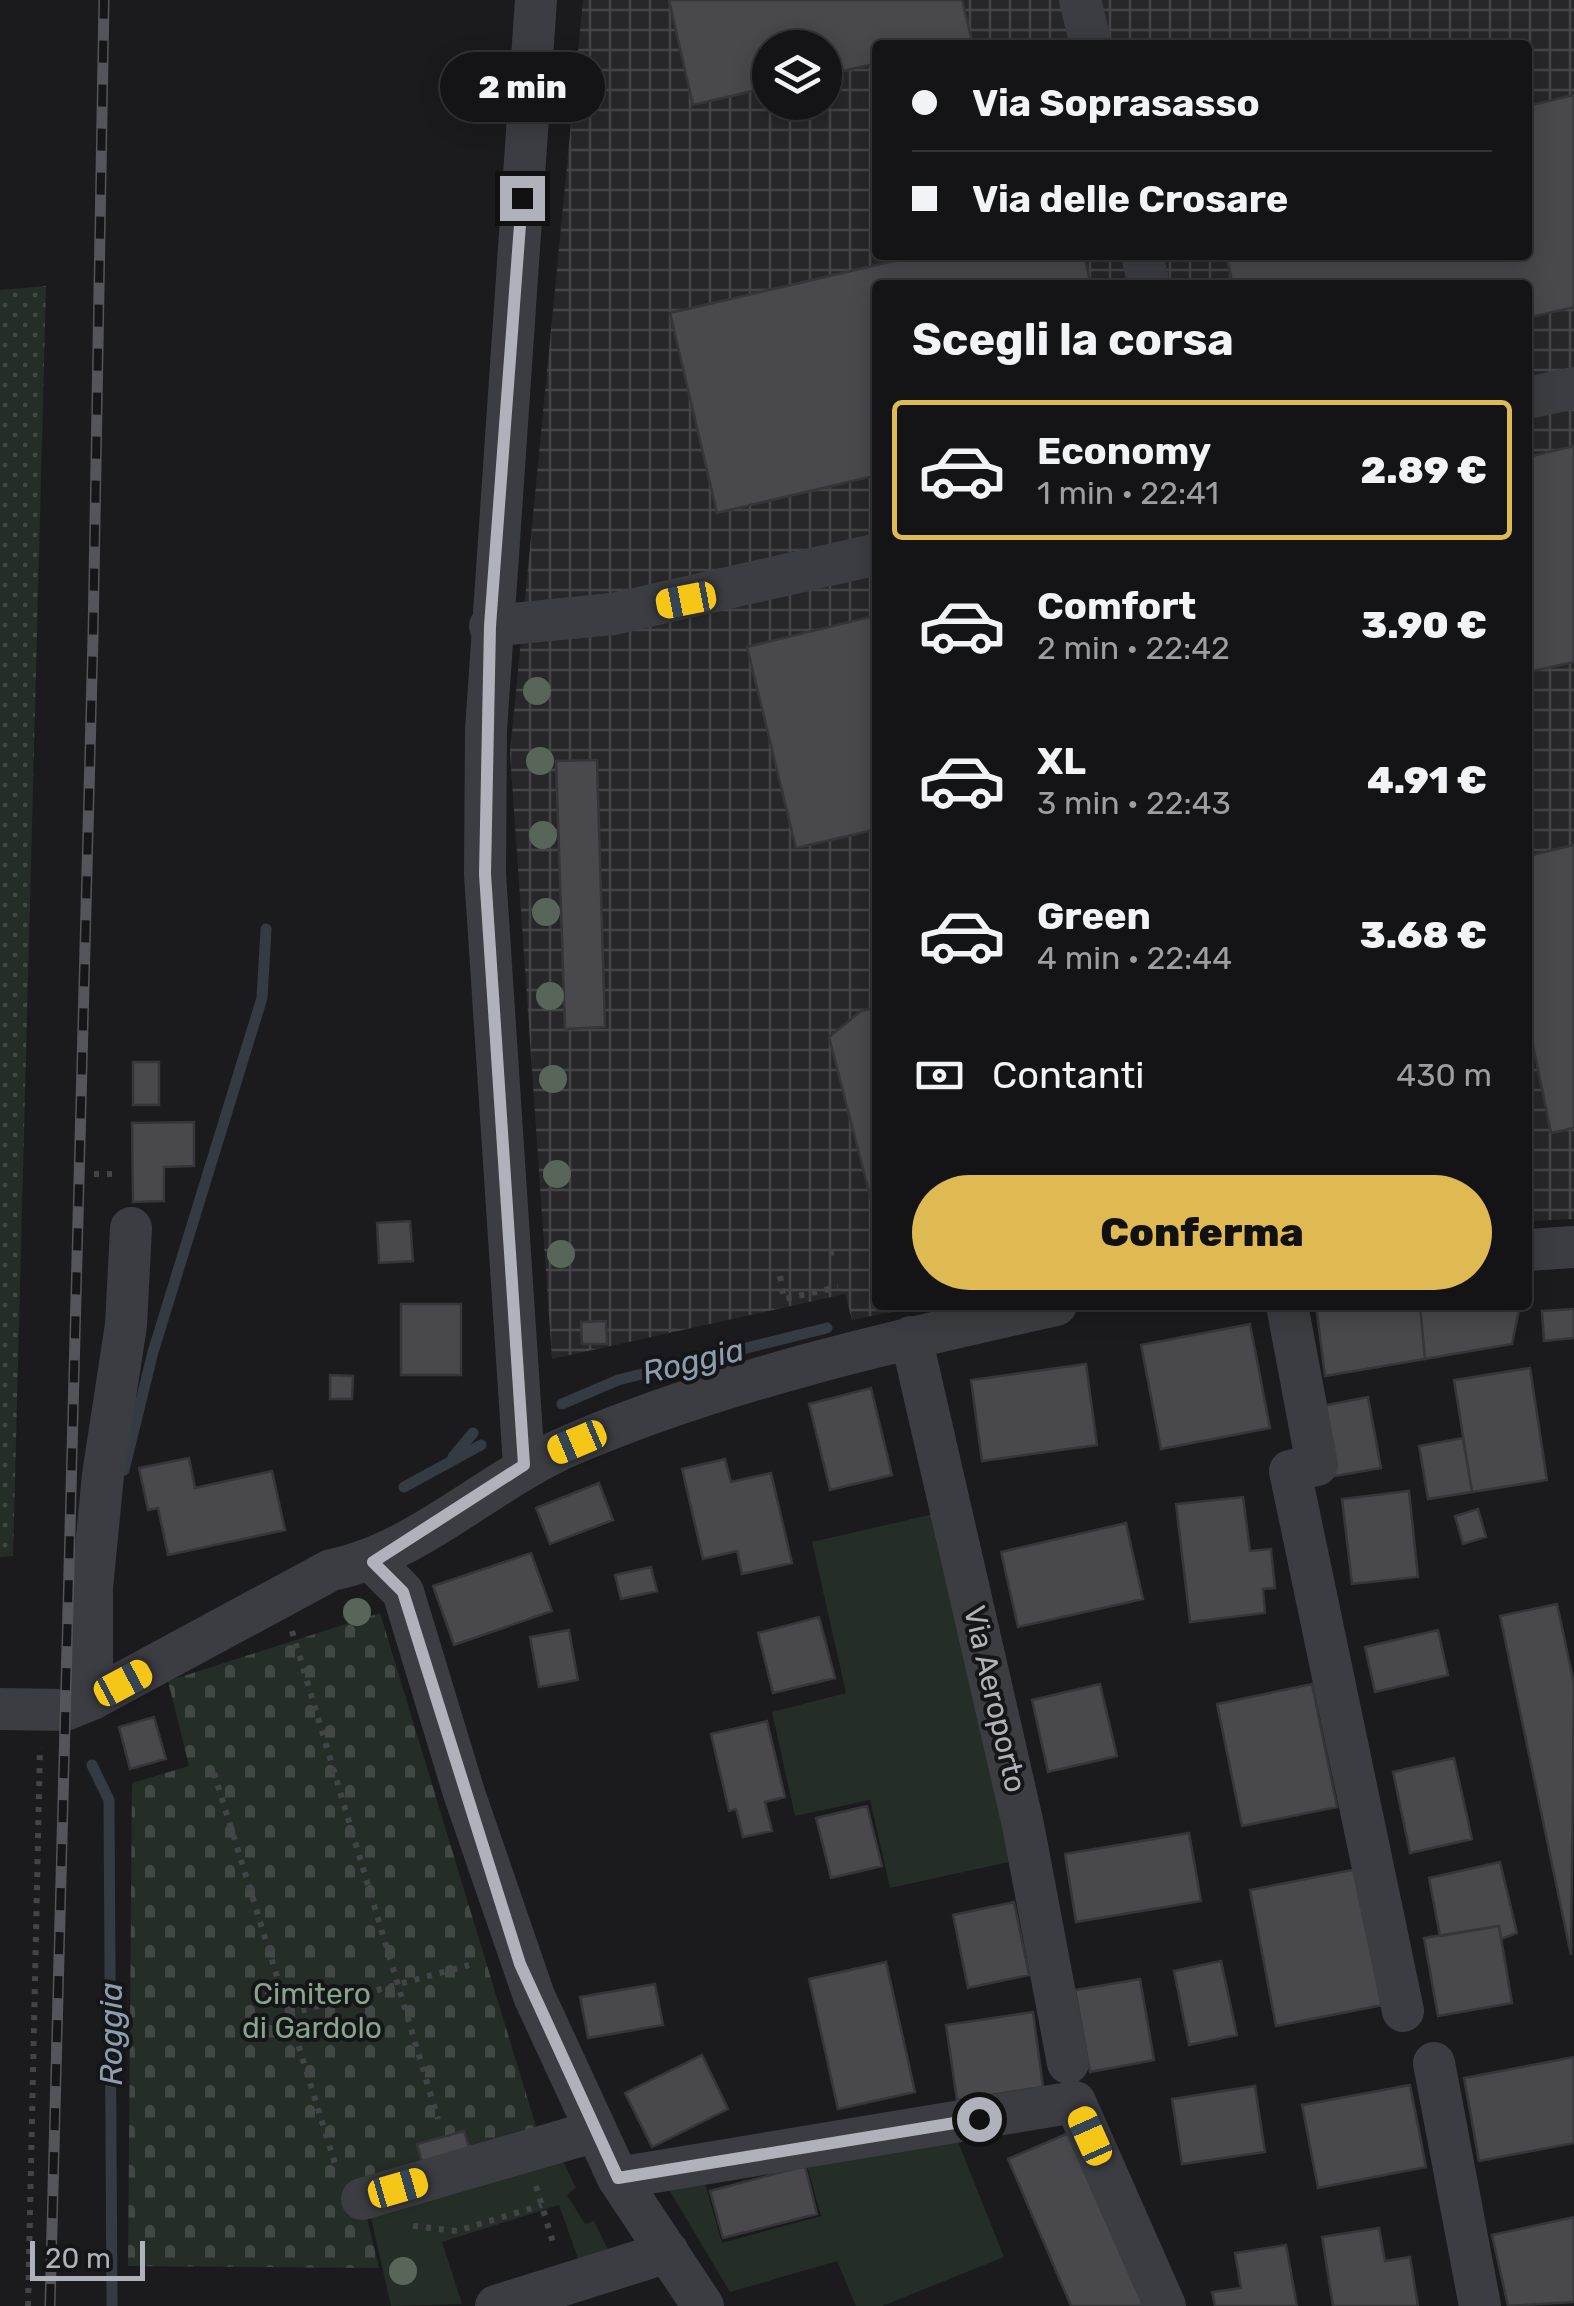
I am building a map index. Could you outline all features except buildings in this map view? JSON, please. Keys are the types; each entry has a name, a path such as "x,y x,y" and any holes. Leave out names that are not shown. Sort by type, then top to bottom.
{"street":[{"path":"524,1465 485,874 490,626 536,0"},
{"path":"1080,0 1090,40"},
{"path":"1532,397 1574,388"},
{"path":"490,626 613,614 872,555"},
{"path":"92,1700 92,1588 103,1475 126,1325 131,1228"},
{"path":"1532,1250 1574,1246"},
{"path":"20,1710 65,1710 92,1700 332,1570 373,1562 524,1465 678,1404 911,1337 1033,1310"},
{"path":"1289,1310 1317,1465 1399,1854"},
{"name":"Via Aeroporto","path":"911,1337 1024,1825 1068,2063"},
{"path":"1317,1465 1290,1471 1403,2011"},
{"path":"373,1562 403,1592 520,1964 618,2178 704,2306"},
{"path":"1434,2063 1480,2306"},
{"path":"618,2178 1075,2102 1165,2306"},
{"path":"380,2194 596,2131"},
{"path":"496,2306 668,2252"}],"path":[{"path":"94,1174 119,1174"},
{"path":"780,1276 784,1298 838,1287"},
{"path":"280,1599 438,2119"},
{"path":"20,1710 28,2306"},
{"path":"214,1773 347,2204 380,2194 414,2226 434,2232 456,2232 542,2205"},
{"path":"289,2014 469,1966"},
{"path":"526,2151 566,2285"}],"shaded area":[{"path":"583,0 1574,0 1574,1219 1532,1221 1532,280 872,280 872,1310 901,1310 852,1320 845,1294 552,1359 510,753"}],"green space":[{"path":"46,286 13,1556 0,1557 0,290"},
{"path":"938,1513 1018,1860 890,1888 870,1800 795,1816 772,1712 846,1693 812,1542"},
{"name":"Cimitero di Gardolo","path":"380,1613 540,2140 360,2189 379,2268 128,2266 132,1783 189,1766 168,1681"},
{"path":"957,2139 1004,2257 882,2306 856,2306 837,2261 730,2292 668,2188 704,2180 722,2243 821,2216 806,2162"},
{"path":"561,2157 576,2188 567,2195 585,2224 594,2221 610,2254 580,2264 559,2205 442,2242 462,2304 391,2306 369,2209"}],"waterway":[{"path":"124,1470 153,1352 262,998 266,929"},
{"name":"Roggia","path":"562,1404 618,1380 827,1328"},
{"path":"453,1457 473,1433"},
{"name":"Roggia","path":"404,1487 481,1445"},
{"name":"Roggia","path":"92,1765 109,1800 112,2306"}],"railway":[{"path":"50,2306 93,637 104,0"}],"route":[{"path":"522,198 490,626 485,874 514,1248 517,1384 524,1465 373,1562 403,1592 520,1964 618,2178 979,2119"}]}
